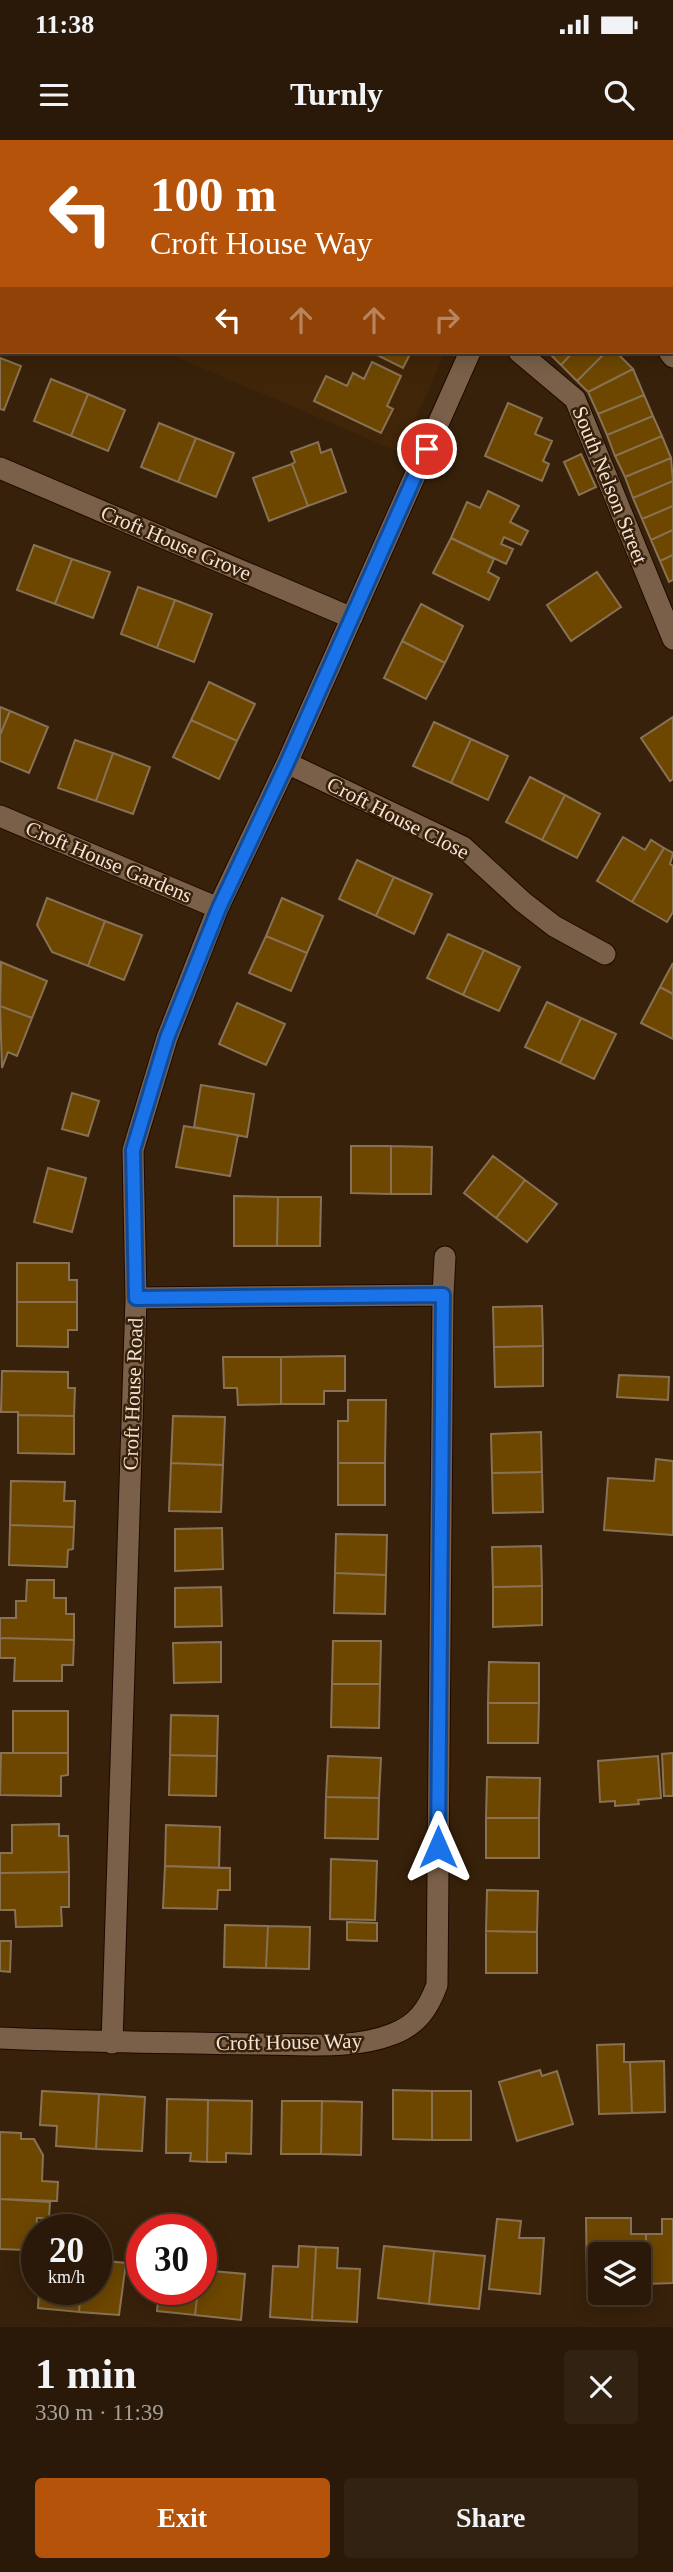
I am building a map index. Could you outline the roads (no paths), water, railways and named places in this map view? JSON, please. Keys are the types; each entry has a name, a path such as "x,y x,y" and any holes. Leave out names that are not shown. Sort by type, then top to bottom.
{"street":[{"name":"Croft House Road","path":"113,2043 136,1298 133,1150 167,1038 219,908 287,763 469,354"},
{"name":"South Nelson Street","path":"521,354 575,399 673,639"},
{"name":"Croft House Grove","path":"0,468 352,618"},
{"name":"Croft House Close","path":"287,763 463,847 523,902 554,926 605,954"},
{"name":"Croft House Gardens","path":"0,816 219,908"},
{"name":"Croft House Way","path":"0,2038 113,2043 351,2044 394,2034 413,2025 429,2007 437,1985 445,1257"},
{"path":"136,1298 443,1295"}]}
